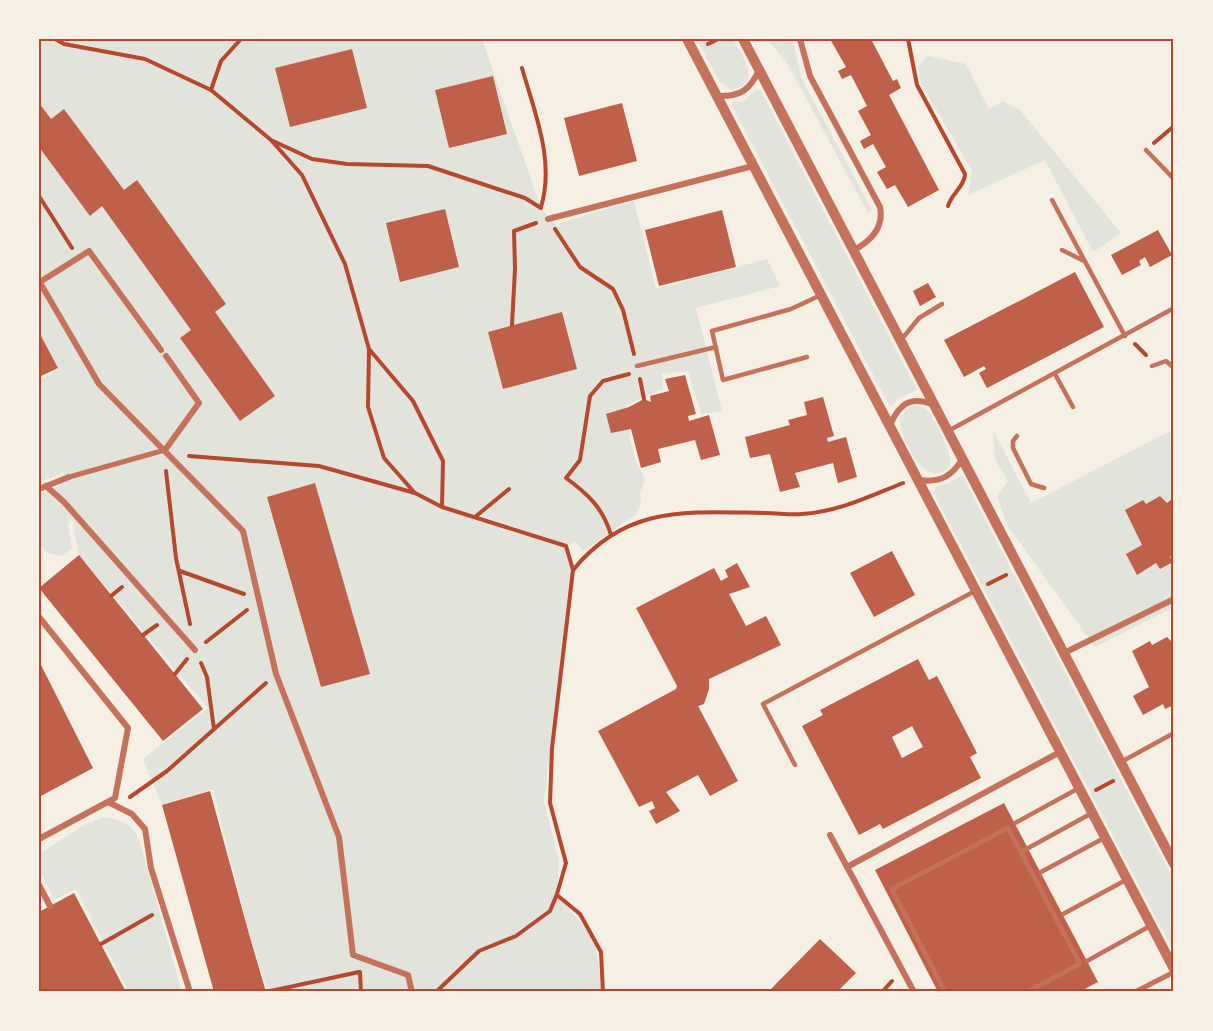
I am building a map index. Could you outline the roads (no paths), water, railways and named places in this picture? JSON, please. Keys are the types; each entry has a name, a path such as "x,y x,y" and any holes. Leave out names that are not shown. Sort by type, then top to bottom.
{"street":[{"path":"687,39 1174,970 1135,992"},
{"path":"743,39 1174,864"},
{"path":"800,39 810,76 882,214 876,232 866,244 854,250"},
{"path":"716,96 736,96 743,92 749,88 759,70"},
{"path":"548,219 753,166"},
{"path":"161,350 89,250 39,281 99,384 243,531 276,674 339,837 353,955 408,975 412,992"},
{"path":"42,488 69,477 165,450 199,403 166,356"},
{"path":"890,426 898,408 905,402 922,400 935,405"},
{"path":"918,480 930,482 944,479 951,474 963,458"},
{"path":"42,488 64,502 195,650"},
{"path":"1064,653 1174,599"},
{"path":"39,617 128,728 115,798 39,839"},
{"path":"847,867 1060,752"},
{"path":"108,802 132,814 145,829 151,868 190,992"},
{"path":"830,835 914,992"},
{"path":"39,885 50,906"}],"lane":[{"path":"1146,150 1174,179"},
{"path":"1052,200 1125,336"},
{"path":"1062,250 1086,262"},
{"path":"807,357 723,380 712,331 791,309 821,295"},
{"path":"901,340 919,318 942,304"},
{"path":"948,430 1174,308"},
{"path":"638,369 716,347"},
{"path":"1152,366 1166,361 1174,368"},
{"path":"1055,374 1073,407"},
{"path":"1017,436 1013,441 1013,448 1026,475 1034,486 1044,488"},
{"path":"795,765 763,704 977,590"},
{"path":"1121,762 1174,733"},
{"path":"1015,823 1082,792"},
{"path":"1021,852 1092,813"},
{"path":"945,992 892,889 1008,828 1080,964 1027,992"},
{"path":"1041,872 1105,838"},
{"path":"1063,914 1127,880"},
{"path":"1087,961 1151,926"}]}
